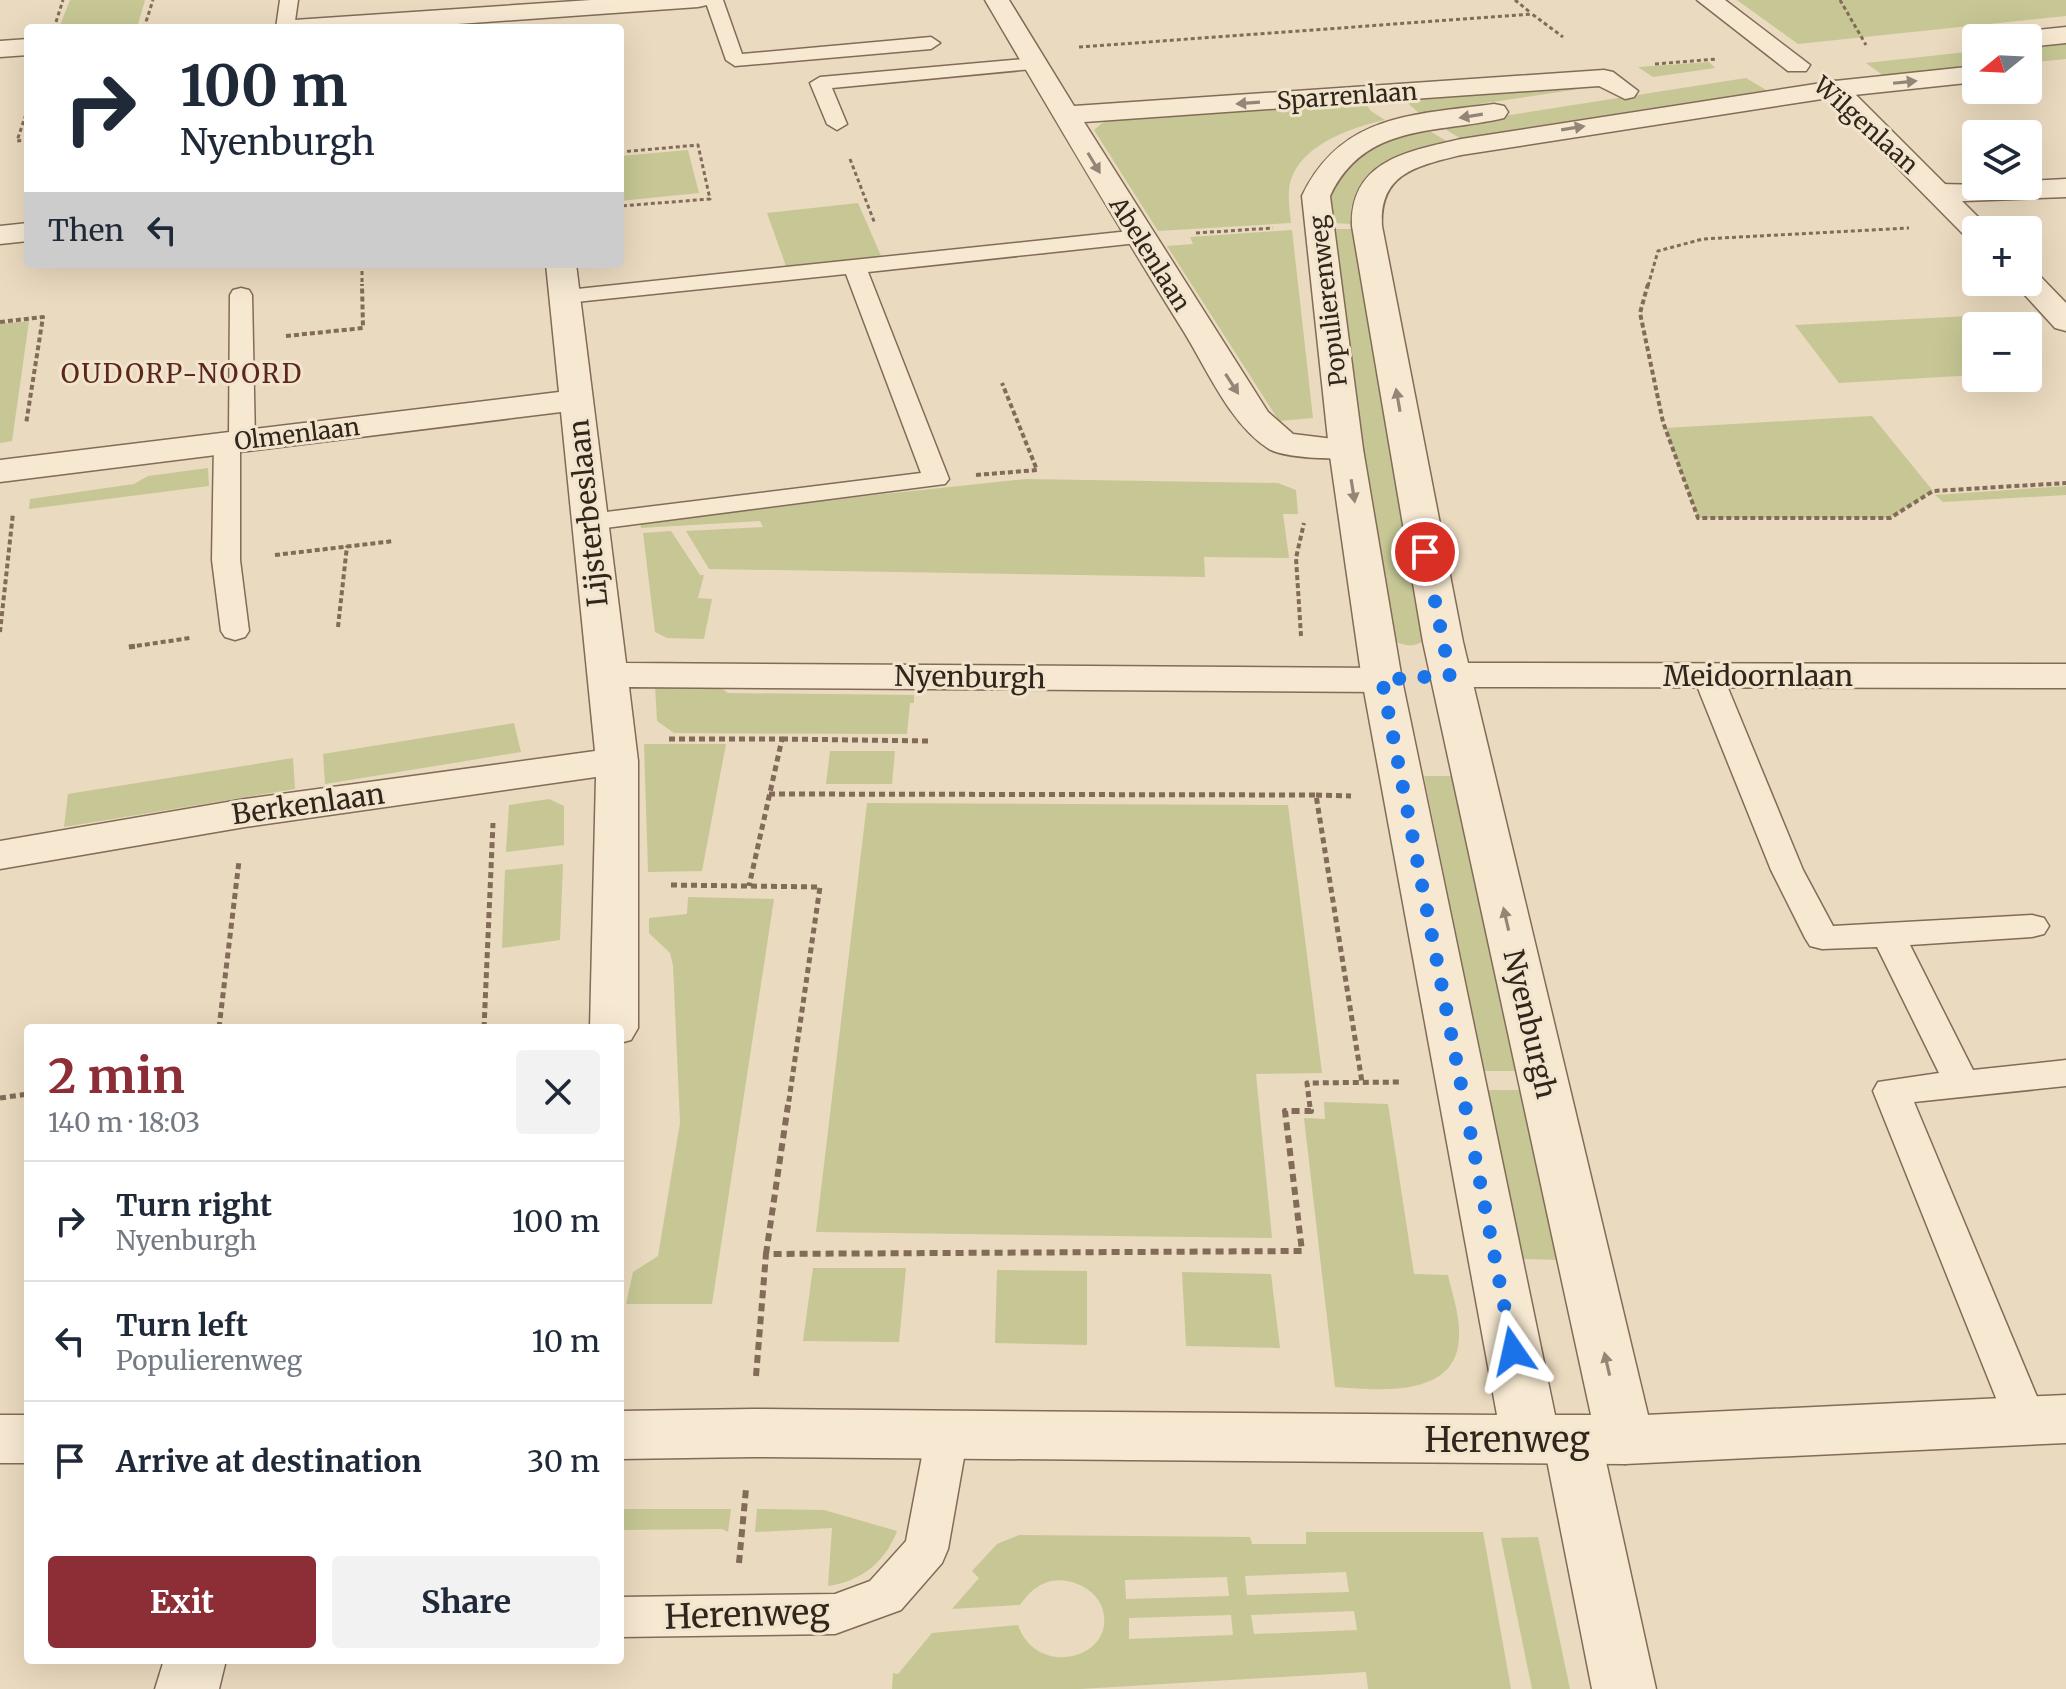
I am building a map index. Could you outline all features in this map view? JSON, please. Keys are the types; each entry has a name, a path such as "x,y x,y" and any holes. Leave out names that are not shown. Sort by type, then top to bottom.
{"street":[{"path":"358,24 698,0"},
{"name":"Abelenlaan","path":"997,0 1139,237 1255,419 1283,443 1346,449"},
{"name":"Wilgenlaan","path":"1709,0 1835,89 1962,216"},
{"path":"2042,38 2066,35"},
{"path":"0,49 24,47"},
{"path":"1750,72 1790,60 1873,56"},
{"path":"1835,89 1962,75"},
{"name":"Populierenweg","path":"1382,680 1346,449 1318,226 1316,196 1320,181 1338,157 1354,145 1408,126 1609,79 1657,86"},
{"name":"Sparrenlaan","path":"1065,115 1609,79"},
{"name":"Populierenweg","path":"1450,675 1367,226 1368,197 1380,181 1400,167 1461,147 1835,89"},
{"path":"1940,193 2066,188"},
{"path":"0,235 24,232"},
{"name":"Lijsterbeslaan","path":"564,280 615,750"},
{"path":"2042,296 2066,321"},
{"name":"Olmenlaan","path":"9,470 576,400"},
{"name":"Nyenburgh","path":"606,675 713,673 1382,680 1450,675 1576,1440"},
{"name":"Meidoornlaan","path":"1450,675 2066,676"},
{"path":"1382,680 1460,1082 1576,1440 1624,1689"},
{"path":"614,1024 615,750"},
{"name":"Berkenlaan","path":"0,855 245,813 495,778 615,750"},
{"name":"Herenweg","path":"624,1435 752,1433 1576,1440 2047,1421"},
{"path":"0,1439 24,1439"},
{"path":"187,1689 194,1664"}],"lane":[{"path":"286,24 289,0"},
{"path":"714,0 735,60 931,43"},
{"path":"837,124 820,83 1032,58"},
{"path":"564,280 855,267 1139,237"},
{"path":"590,522 936,479 855,267"},
{"path":"235,631 226,560 241,341 241,295"},
{"path":"1708,676 1787,870 1822,938 2032,926"},
{"path":"1888,935 1962,1084"},
{"path":"2047,1421 1891,1091 2066,1073"},
{"name":"Herenweg","path":"624,1617 835,1614 885,1596 926,1549 947,1435"}],"path":[{"path":"55,24 63,0"},
{"path":"145,24 153,0"},
{"path":"1515,0 1562,36 1609,79 1790,60"},
{"path":"1840,0 1873,56"},
{"path":"1032,58 1257,31 1532,14"},
{"path":"24,120 17,141 24,140"},
{"path":"837,124 890,263"},
{"path":"624,152 698,145 710,199 624,206"},
{"path":"1139,237 1318,226"},
{"path":"1962,228 1703,239 1658,251 1640,313 1663,422 1698,518 1890,518 1933,491 2066,483"},
{"path":"241,341 363,328 362,268"},
{"path":"0,322 43,317 9,470 0,632"},
{"path":"936,479 1037,470 1002,383"},
{"path":"1296,680 1302,623 1296,558 1304,524 1303,510"},
{"path":"226,560 394,541"},
{"path":"338,627 347,546"},
{"path":"129,647 235,631"},
{"path":"749,886 782,739"},
{"path":"615,750 782,739 930,741"},
{"path":"484,1024 495,778"},
{"path":"769,794 1316,795 1362,1082"},
{"path":"219,1024 245,813"},
{"path":"615,884 820,887 766,1254 733,1616"},
{"path":"766,1254 1302,1251 1285,1111 1311,1111 1307,1083 1460,1082"},
{"path":"0,1098 24,1095"}],"green space":[{"path":"70,0 145,0 138,24 61,24"},
{"path":"1737,0 2066,0 2066,16 1962,24 1962,27 1798,44"},
{"path":"2066,41 2066,59 2042,62 2042,44"},
{"path":"1962,53 1962,71 1888,79 1866,63"},
{"path":"1709,62 1715,68 1653,77 1638,67"},
{"path":"1746,78 1773,94 1463,140 1440,126"},
{"path":"1579,89 1419,113 1402,98"},
{"path":"1364,102 1385,120 1340,134 1312,151 1301,162 1289,191 1291,223 1158,231 1094,130 1102,123 1115,119"},
{"path":"1426,129 1450,143 1361,188 1353,205 1354,224 1331,223 1330,192 1344,168 1369,150"},
{"path":"688,150 699,193 624,201 624,156"},
{"path":"858,203 882,258 787,269 767,213"},
{"path":"1331,229 1355,229 1425,639 1414,645 1394,641 1375,538"},
{"path":"1292,230 1313,418 1279,421 1167,246 1193,244 1190,237"},
{"path":"1962,316 1962,376 1839,383 1795,325"},
{"path":"29,321 12,441 0,443 0,324"},
{"path":"1872,416 1933,491 1890,518 1698,518 1665,428"},
{"path":"208,468 209,486 29,509 30,499 134,484 148,476"},
{"path":"1026,479 1278,483 1296,490 1298,514 1283,514 1289,558 1204,557 1205,577 709,569 686,531 763,527 760,521 641,528 639,520"},
{"path":"2066,486 2066,495 1943,502 1935,495"},
{"path":"671,531 700,575 704,575 698,598 712,599 704,639 667,638 655,632 643,533"},
{"path":"714,683 728,693 914,695 914,703 910,703 907,734 674,733 657,721 655,686"},
{"path":"514,723 521,752 325,784 323,754"},
{"path":"644,744 726,744 702,871 648,872"},
{"path":"830,751 895,751 892,784 826,784"},
{"path":"293,758 295,789 64,827 68,794"},
{"path":"1424,776 1455,776 1520,1071 1484,1071"},
{"path":"549,799 564,806 564,845 506,852 509,805"},
{"path":"867,803 1288,805 1322,1073 1256,1074 1272,1238 816,1232"},
{"path":"563,864 560,940 502,948 505,870"},
{"path":"688,897 774,899 712,1304 626,1304 633,1272 658,1256 680,1123 673,965 670,953 649,933 649,918 687,914"},
{"path":"1488,1090 1524,1090 1561,1260 1523,1259"},
{"path":"1324,1102 1388,1104 1414,1274 1448,1275 1458,1317 1456,1353 1447,1369 1433,1380 1394,1389 1335,1387 1304,1118 1325,1119"},
{"path":"813,1268 906,1268 899,1342 803,1341"},
{"path":"997,1270 1087,1271 1087,1345 995,1343"},
{"path":"1182,1272 1271,1274 1280,1348 1186,1346"},
{"path":"624,1509 731,1509 728,1532 722,1529 624,1530"},
{"path":"757,1509 824,1510 897,1531 886,1552 871,1568 851,1580 828,1586 832,1528 755,1532"},
{"path":"1306,1532 1483,1532 1511,1689 1368,1689 1366,1672 1080,1689 892,1689 893,1673 898,1674 932,1633 1018,1625 1028,1643 1042,1653 1059,1657 1075,1656 1089,1649 1100,1638 1104,1623 1101,1605 1087,1589 1067,1581 1052,1581 1040,1586 1020,1605 952,1609 979,1578 972,1571 997,1544 1019,1535 1250,1537 1252,1544 1306,1544","holes":["1346,1572 1349,1592 1247,1595 1245,1576","1227,1577 1229,1596 1126,1599 1125,1580","1354,1611 1357,1630 1254,1634 1251,1615","1231,1615 1233,1635 1129,1639 1129,1618"]},
{"path":"1538,1537 1570,1689 1532,1689 1501,1538"}],"district":[{"name":"OUDORP-NOORD","path":"182,373"}],"route":[{"path":"1425,552 1450,675 1382,680 1513,1351"}]}
